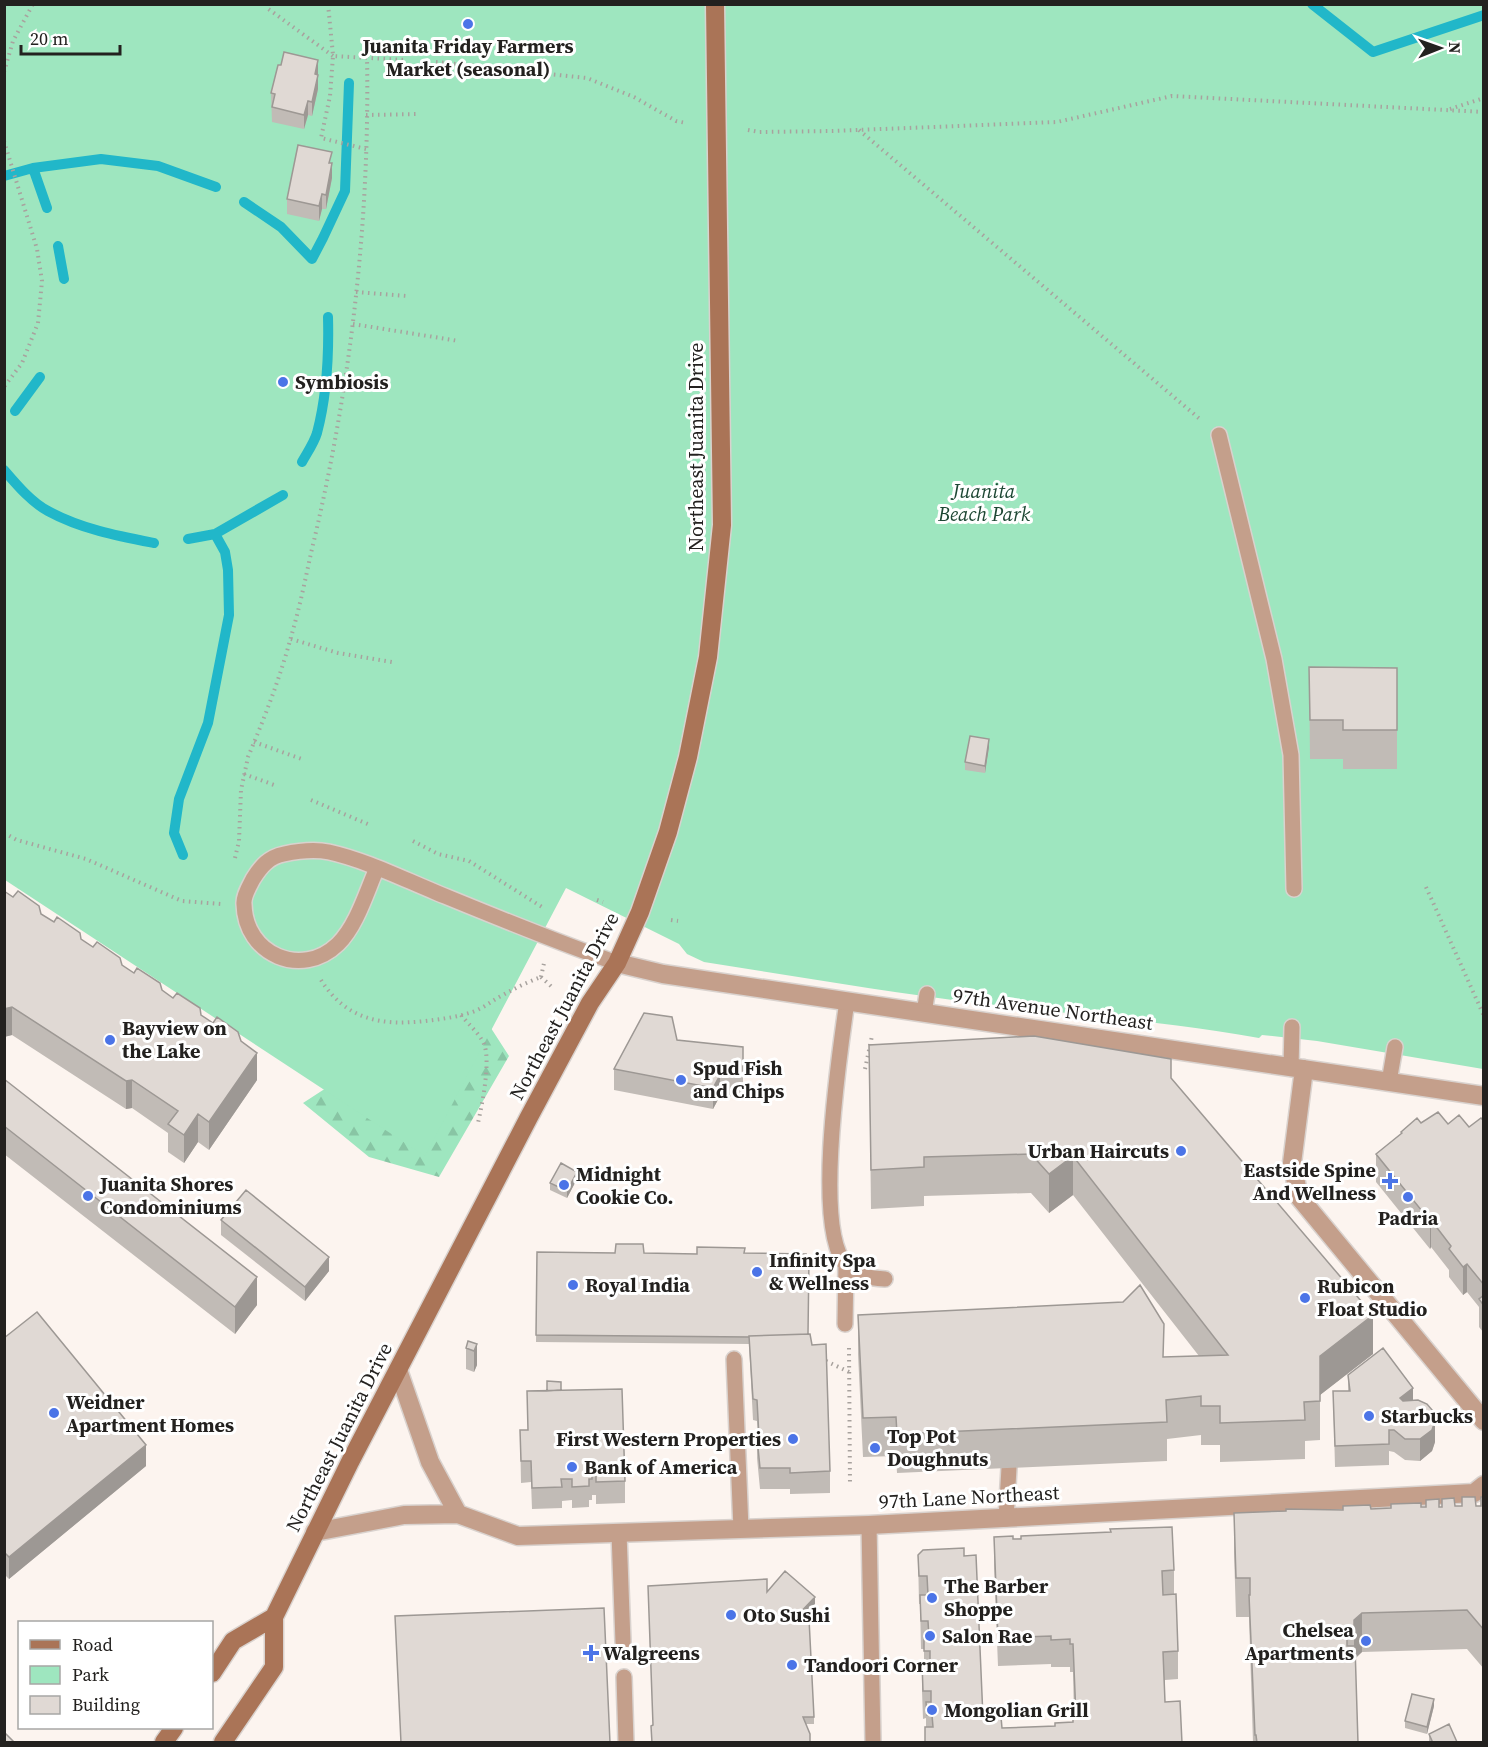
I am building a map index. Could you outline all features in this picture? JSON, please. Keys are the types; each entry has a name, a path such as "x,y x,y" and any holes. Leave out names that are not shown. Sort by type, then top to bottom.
{"main road":[{"name":"Northeast Juanita Drive","path":"223,1743 274,1667 274,1617 398,1370 590,1003 617,963 640,912 668,832 688,758 710,646 722,525 715,4"},
{"path":"213,1671 233,1641 274,1617"},
{"path":"164,1743 173,1729"}],"street":[{"name":"97th Avenue Northeast","path":"617,963 663,974 1484,1096"},
{"path":"1298,1068 1292,1163 1299,1197 1484,1421"},
{"path":"398,1370 430,1462 458,1514"},
{"name":"97th Lane Northeast","path":"315,1532 404,1515 458,1514 518,1536 869,1525 1474,1493 1484,1485"}],"lane":[{"path":"1219,435 1274,659 1291,755 1294,889"},
{"path":"377,868 349,931 337,945 321,957 300,960 282,958 268,953 254,940 243,902 262,864 279,855 297,851 329,852 377,868 558,942 617,963"},
{"path":"924,1013 927,994"},
{"path":"845,1324 846,1265 836,1243 829,1188 834,1097 847,1001"},
{"path":"1292,1027 1298,1068"},
{"path":"1389,1082 1395,1047"},
{"path":"846,1265 862,1276 885,1279"},
{"path":"734,1359 741,1529"},
{"path":"1006,1519 1009,1468"},
{"path":"869,1525 873,1743"},
{"path":"619,1533 622,1642"},
{"path":"624,1677 626,1743"}],"path":[{"path":"4,72 13,41 33,4"},
{"path":"267,4 267,9 333,56 406,60"},
{"path":"328,4 333,56 330,96 321,138 366,149"},
{"path":"233,864 239,841 244,774 291,639 329,475 356,292 366,149 367,57"},
{"path":"436,62 497,68"},
{"path":"530,72 587,78 634,97 676,121 686,123"},
{"path":"748,130 769,132 858,130 1057,122 1172,96 1484,112"},
{"path":"1448,110 1484,98"},
{"path":"366,115 419,114"},
{"path":"858,130 1219,435"},
{"path":"4,387 22,363 38,323 42,281 38,249 5,141"},
{"path":"356,292 407,296"},
{"path":"353,324 459,341"},
{"path":"291,639 338,652 392,662"},
{"path":"254,742 302,759"},
{"path":"244,774 277,786"},
{"path":"311,800 370,825"},
{"path":"4,833 17,840 86,860 182,901 206,904 243,902"},
{"path":"413,842 438,855 469,861 546,910"},
{"path":"1426,886 1484,1016"},
{"path":"597,900 603,902"},
{"path":"671,920 678,921"},
{"path":"541,977 544,963"},
{"path":"313,977 320,976 329,992 350,1010 378,1021 408,1023 461,1016 476,1011 502,995 541,977"},
{"path":"541,977 553,988"},
{"path":"461,1016 477,1034 487,1052 484,1100 478,1123"},
{"path":"849,1347 850,1485"}],"green space":[{"name":"Juanita Beach Park","path":"4,5 1483,5 1483,1069 1317,1041 1262,1035 1259,1038 1154,1023 944,999 704,962 687,954 679,944 566,888 425,1156 5,880"},
{"path":"458,977 509,1056 439,1177 369,1157 303,1103 397,1042"}],"building":[{"path":"284,52 318,60 315,74 318,75 312,102 308,101 304,115 272,107 275,94 271,93"},
{"path":"298,145 332,152 326,195 322,194 319,206 287,199"},
{"path":"1309,667 1397,668 1397,730 1343,730 1343,720 1310,720"},
{"path":"970,736 989,739 985,766 965,762"},
{"name":"Bayview on the Lake","path":"4,891 13,897 18,891 39,906 41,914 54,922 57,917 80,933 81,939 93,947 97,942 120,958 122,965 134,973 137,968 160,983 162,990 173,998 177,993 200,1008 201,1015 213,1023 217,1017 238,1032 241,1041 257,1053 209,1122 198,1114 184,1135 168,1124 178,1111 132,1080 126,1081 12,1007 4,1009"},
{"path":"644,1013 672,1017 677,1040 743,1047 743,1076 720,1075 713,1088 614,1069"},
{"path":"1034,1036 1171,1059 1171,1078 1373,1315 1320,1356 1320,1401 1304,1402 1305,1420 1220,1423 1220,1406 1201,1406 1201,1396 1166,1400 1167,1422 897,1434 896,1417 863,1418 858,1315 1123,1302 1140,1285 1164,1324 1163,1357 1228,1355 1073,1156 1049,1174 1031,1154 924,1157 924,1167 871,1170 869,1045"},
{"path":"4,1079 257,1277 235,1307 4,1126"},
{"path":"1438,1112 1448,1124 1459,1115 1469,1127 1481,1118 1484,1121 1484,1285 1467,1264 1463,1267 1449,1249 1451,1246 1431,1220 1376,1154 1417,1118 1421,1123"},
{"path":"561,1163 577,1172 567,1191 550,1183"},
{"path":"246,1190 329,1257 305,1287 221,1220"},
{"path":"616,1244 643,1244 644,1253 697,1254 697,1247 745,1248 744,1253 806,1254 805,1258 809,1258 808,1334 749,1337 536,1335 537,1252 615,1253"},
{"path":"1484,1295 1484,1306 1479,1299"},
{"name":"Weidner Apartment Homes","path":"37,1312 146,1445 9,1557 4,1552 4,1338"},
{"name":"First Western Properties","path":"810,1334 812,1345 826,1344 830,1471 790,1473 790,1468 760,1468 757,1400 753,1399 749,1336"},
{"path":"468,1341 477,1344 474,1351 466,1348"},
{"name":"Starbucks","path":"1383,1348 1413,1388 1400,1398 1403,1401 1418,1400 1427,1404 1433,1411 1435,1421 1432,1430 1420,1439 1405,1439 1394,1430 1389,1430 1389,1444 1335,1446 1333,1391 1350,1391 1348,1375"},
{"path":"547,1381 561,1382 561,1390 547,1391"},
{"name":"Bank of America","path":"622,1389 625,1481 596,1482 596,1473 592,1473 589,1486 572,1487 572,1479 561,1479 562,1487 532,1488 531,1461 521,1461 520,1430 528,1430 527,1391"},
{"name":"Chelsea Apartments","path":"1462,1497 1475,1497 1476,1506 1481,1506 1481,1497 1484,1497 1484,1630 1467,1610 1362,1613 1354,1620 1354,1638 1347,1638 1347,1646 1355,1646 1358,1743 1257,1743 1250,1578 1236,1578 1234,1513 1286,1511 1286,1509 1343,1510 1343,1506 1370,1505 1371,1509 1391,1508 1391,1504 1421,1503 1421,1507 1426,1507 1426,1500 1439,1499 1439,1507 1442,1507 1442,1499 1454,1498 1455,1506 1462,1506"},
{"path":"1172,1527 1174,1570 1162,1571 1163,1595 1176,1594 1178,1651 1163,1652 1165,1702 1180,1701 1182,1743 925,1743 925,1727 933,1727 932,1715 927,1715 926,1702 931,1702 931,1691 923,1691 922,1663 930,1663 930,1651 924,1651 924,1638 929,1638 928,1621 921,1621 920,1595 928,1595 927,1576 919,1576 918,1555 923,1550 964,1548 964,1556 976,1555 983,1718 1001,1717 1002,1728 1055,1726 1055,1723 1073,1722 1073,1718 1076,1717 1073,1644 1070,1644 1070,1639 1051,1640 1051,1636 998,1638 994,1537 1013,1536 1013,1539 1021,1539 1021,1536"},
{"path":"785,1571 815,1597 794,1619 809,1619 814,1717 803,1717 810,1734 810,1743 652,1743 648,1586 767,1579 767,1592"},
{"name":"Walgreens","path":"604,1608 610,1743 401,1743 395,1616"},
{"path":"1412,1694 1434,1699 1427,1727 1405,1721"},
{"path":"1449,1724 1457,1742 1433,1743 1429,1734"},
{"path":"4,1732 15,1743 4,1743"}],"waterway":[{"path":"1312,4 1373,52 1484,15"},
{"path":"244,202 281,227 312,259 345,191 349,83"},
{"path":"4,176 33,168 101,159 158,166 216,187"},
{"path":"33,168 47,208"},
{"path":"58,246 64,279"},
{"path":"302,462 316,437 323,404 328,360 328,317"},
{"path":"15,411 40,377"},
{"path":"4,470 24,492 48,511 73,523 154,543"},
{"path":"188,539 215,534 283,495"},
{"path":"183,855 174,833 179,799 208,723 229,615 228,570 225,552 215,534"}],"place":[{"name":"Juanita Friday Farmers Market (seasonal)","path":"468,24"},
{"name":"Symbiosis","path":"283,382"},
{"name":"Bayview on the Lake","path":"110,1040"},
{"name":"Spud Fish and Chips","path":"681,1080"},
{"name":"Urban Haircuts","path":"1181,1151"},
{"name":"Eastside Spine And Wellness","path":"1390,1181"},
{"name":"Midnight Cookie Co.","path":"564,1185"},
{"name":"Juanita Shores Condominiums","path":"88,1196"},
{"name":"Padria","path":"1408,1197"},
{"name":"Infinity Spa & Wellness","path":"757,1272"},
{"name":"Royal India","path":"573,1285"},
{"name":"Rubicon Float Studio","path":"1305,1298"},
{"name":"Weidner Apartment Homes","path":"54,1413"},
{"name":"Starbucks","path":"1369,1416"},
{"name":"First Western Properties","path":"793,1439"},
{"name":"Top Pot Doughnuts","path":"875,1448"},
{"name":"Bank of America","path":"572,1467"},
{"name":"The Barber Shoppe","path":"932,1598"},
{"name":"Oto Sushi","path":"731,1615"},
{"name":"Salon Rae","path":"930,1636"},
{"name":"Chelsea Apartments","path":"1366,1641"},
{"name":"Walgreens","path":"591,1653"},
{"name":"Tandoori Corner","path":"792,1665"},
{"name":"Mongolian Grill","path":"932,1710"}]}
